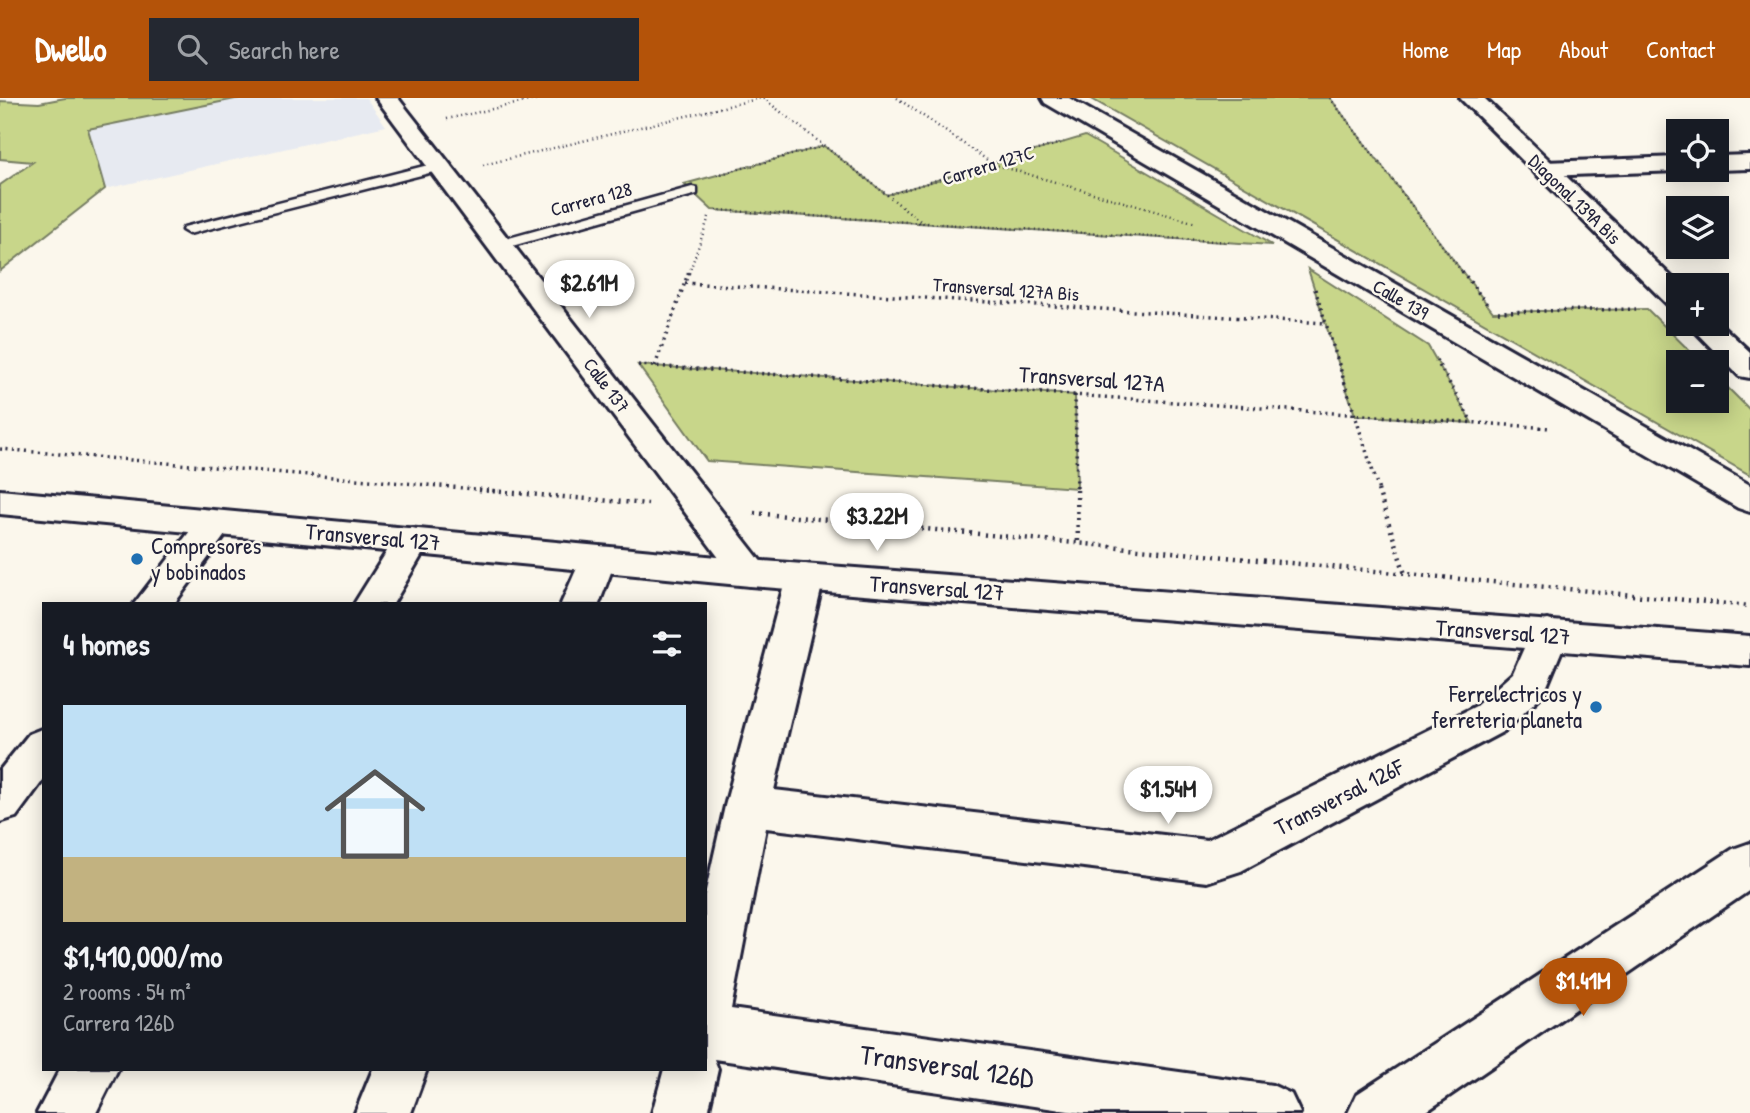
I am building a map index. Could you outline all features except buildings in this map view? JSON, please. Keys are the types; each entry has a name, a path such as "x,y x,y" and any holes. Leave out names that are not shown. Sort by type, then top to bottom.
{"street":[{"name":"Calle 137","path":"387,98 750,573"},
{"name":"Calle 139","path":"1053,98 1750,500"},
{"name":"Diagonal 139A Bis","path":"1471,98 1666,287"},
{"path":"1729,163 1750,162"},
{"path":"1545,169 1666,164"},
{"path":"1716,336 1750,369"},
{"name":"Transversal 127","path":"1,503 750,573 1750,651"},
{"path":"155,602 216,523"},
{"path":"374,602 412,541"},
{"path":"581,602 598,559"},
{"path":"707,1000 748,806 805,577"},
{"name":"Transversal 126F","path":"748,806 1207,862 1224,856 1491,718 1530,682 1548,635"},
{"path":"0,803 42,749"},
{"path":"1376,1113 1750,864"},
{"name":"Transversal 126D","path":"707,1032 1272,1113"},
{"path":"65,1113 90,1071"},
{"path":"383,1113 399,1071"},
{"path":"680,1113 690,1071"}],"lane":[{"path":"189,230 443,170"},
{"name":"Carrera 128","path":"500,245 692,191"}],"path":[{"path":"410,127 542,98"},
{"path":"443,170 762,98 924,223"},
{"path":"897,98 993,164 1205,226"},
{"path":"1330,98 1500,322"},
{"name":"Carrera 127C","path":"887,195 1072,140"},
{"path":"710,177 824,146"},
{"path":"655,366 712,210 1244,243"},
{"path":"1311,280 1405,575"},
{"name":"Transversal 127A Bis","path":"685,282 1325,323"},
{"path":"1493,312 1647,309"},
{"path":"1434,357 1472,423"},
{"name":"Transversal 127A","path":"589,361 1554,429"},
{"path":"1075,395 1078,544"},
{"path":"0,449 701,508 1750,606"}],"shaded area":[{"path":"240,98 366,98 386,126 105,189 87,130"}],"green space":[{"path":"65,98 240,98 88,129 105,189 0,271 0,185 33,162 0,159 0,101 39,103"},
{"path":"1090,98 1330,98 1493,312 1647,309 1666,328 1666,336 1675,336 1689,350 1666,350 1666,413 1729,413 1729,389 1750,410 1750,475"},
{"path":"1085,136 1272,245 712,210 684,184 824,146 887,195"},
{"path":"1308,269 1428,346 1472,423 1355,415"},
{"path":"638,365 1075,395 1077,488 707,461"}],"place":[{"name":"Compresores y bobinados","path":"137,559"},
{"name":"Ferrelectricos y ferreteria planeta","path":"1596,707"}]}
